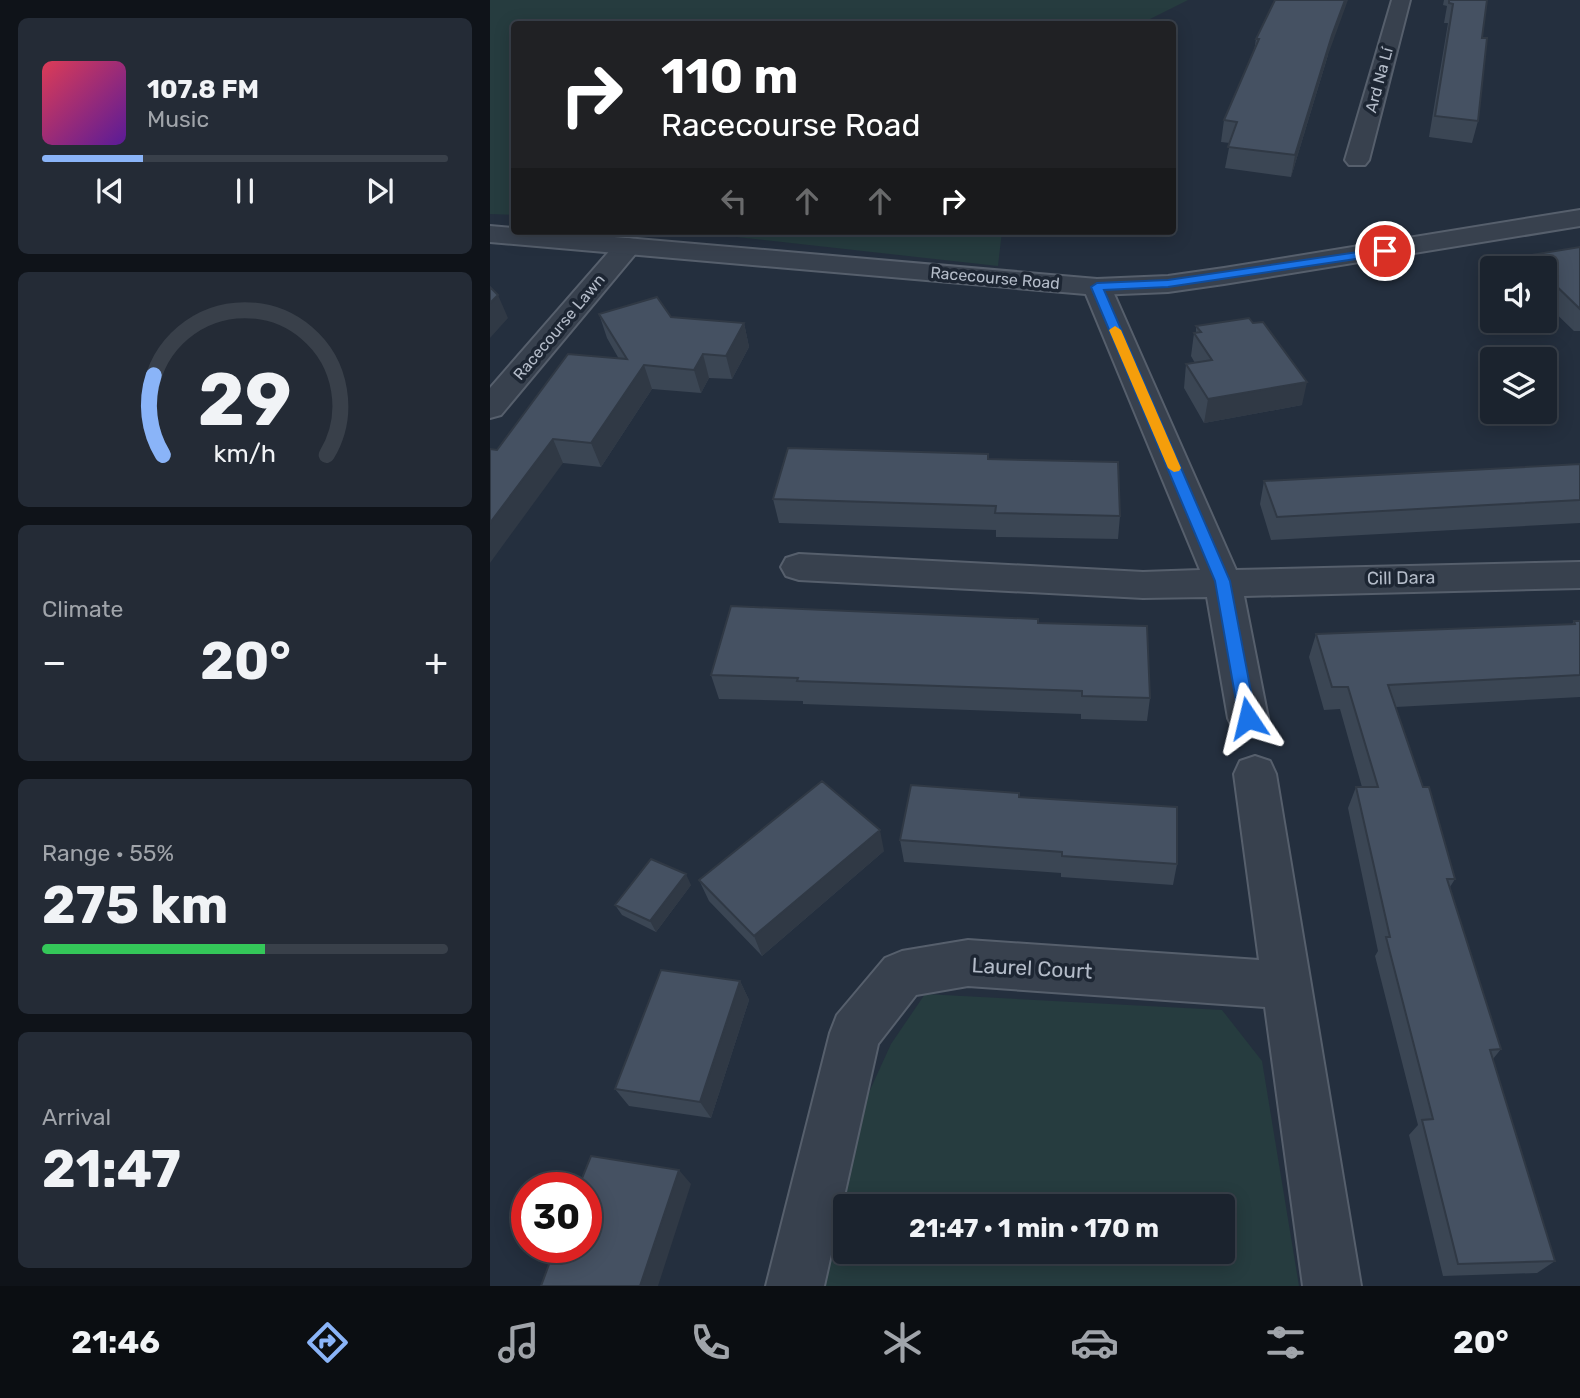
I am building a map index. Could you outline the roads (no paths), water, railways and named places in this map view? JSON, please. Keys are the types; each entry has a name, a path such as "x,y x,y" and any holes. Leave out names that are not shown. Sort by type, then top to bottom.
{"street":[{"name":"Ard Na Lí","path":"1357,160 1401,0"},
{"name":"Racecourse Road","path":"511,235 1097,287 1168,284 1224,276 1580,218"},
{"name":"Racecourse Road","path":"490,233 511,235"},
{"name":"Racecourse Lawn","path":"490,408 628,246"},
{"path":"1097,287 1223,581 1248,718"},
{"path":"799,567 1143,585 1223,581"},
{"name":"Cill Dara","path":"1223,581 1580,575"},
{"path":"1255,775 1332,1286"},
{"name":"Laurel Court","path":"795,1286 856,1033 902,974 968,963 1288,985"}]}
